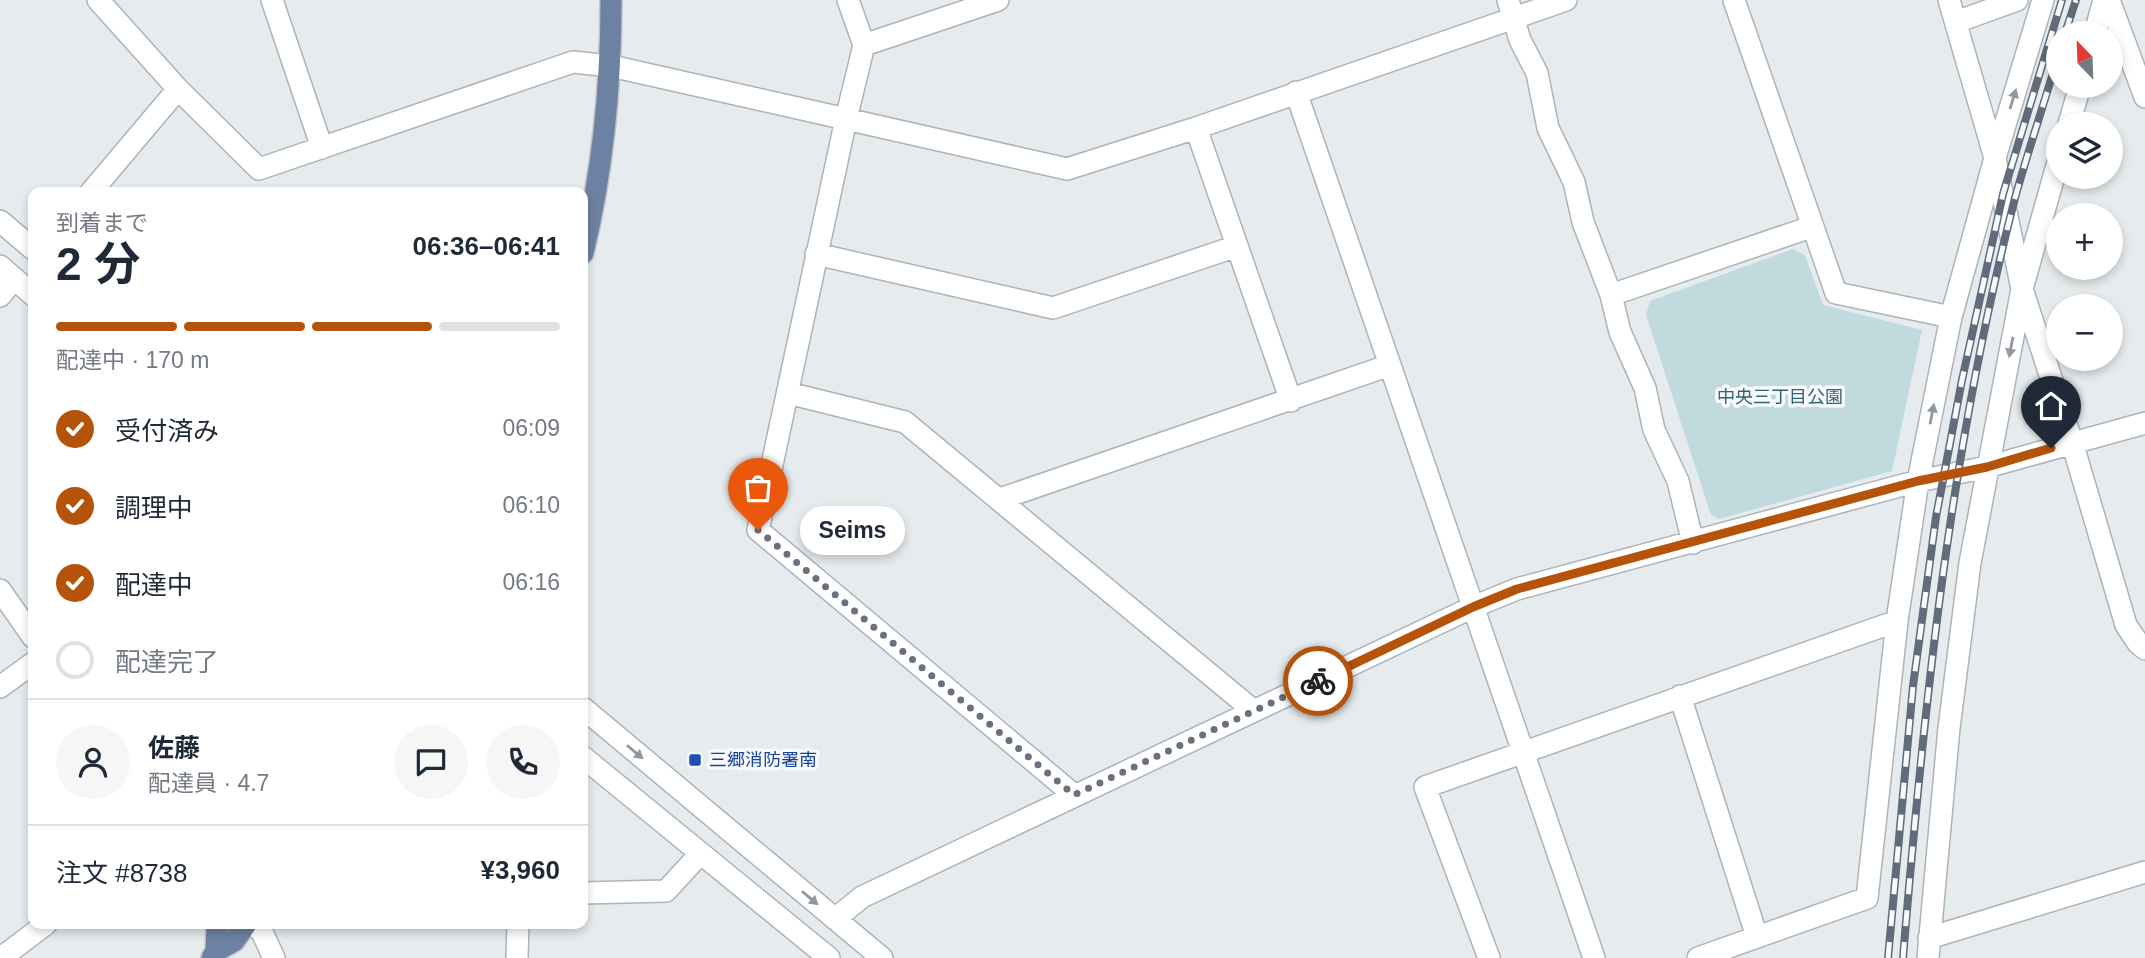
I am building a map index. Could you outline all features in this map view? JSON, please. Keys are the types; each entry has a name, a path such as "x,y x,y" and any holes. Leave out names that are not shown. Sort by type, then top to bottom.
{"main road":[{"path":"588,225 603,140 611,66 611,0"},
{"path":"214,954 217,929"},
{"path":"214,954 234,941 242,929"}],"street":[{"path":"98,0 178,89 258,169 573,62 611,66 1067,169 1196,128 1296,92 1510,9 1566,0"},
{"path":"272,0 322,148"},
{"path":"848,0 864,46 816,254 758,530 1074,795"},
{"path":"864,46 998,0"},
{"path":"1734,0 1836,293 1951,317"},
{"path":"1949,0 1996,158 2022,289 2072,442 2126,625 2145,649"},
{"path":"1956,22 2017,0"},
{"path":"1698,958 1867,898 1897,621 1918,481 1951,317 2043,0"},
{"path":"2099,21 2107,0"},
{"path":"2107,0 2145,97"},
{"path":"1510,9 1520,40 1537,73 1548,128 1574,182 1583,222 1611,295 1620,332 1645,388 1654,430 1678,481 1693,543"},
{"path":"95,187 178,89"},
{"path":"1296,92 1594,958"},
{"path":"1196,128 1291,401"},
{"path":"2050,189 2022,289 1970,564 1949,728 1929,948 2145,872"},
{"path":"0,221 28,245"},
{"path":"1611,295 1811,227"},
{"path":"816,254 1053,309 1237,246"},
{"path":"0,296 7,272 28,291"},
{"path":"1000,499 1390,365"},
{"path":"788,393 905,422 1254,711"},
{"path":"835,919 862,897 1473,607 1517,589 1918,481 1987,467 2145,423"},
{"path":"0,590 28,630"},
{"path":"1489,958 1425,787 1897,621"},
{"path":"0,687 28,667"},
{"path":"1680,696 1756,937"},
{"path":"588,712 882,958"},
{"path":"588,761 829,958"},
{"path":"588,893 666,891 700,854"},
{"path":"1,958 39,929"},
{"path":"259,929 274,958"},
{"path":"517,958 518,929"}],"green space":[{"name":"中央三丁目公園","path":"1793,249 1805,255 1823,305 1922,330 1892,471 1719,519 1711,515 1646,315 1650,301"}],"railway":[{"path":"1888,958 1913,686 1936,517 1962,380 2003,194 2062,0"},
{"path":"2069,21 2076,0"},
{"path":"1903,958 1920,767 1957,480 1993,291 2015,198 2046,96"}],"way so far":[{"path":"758,530 1074,795 1318,681"}],"place":[{"name":"Seims","path":"758,530"},
{"name":"三郷消防署南","path":"695,760"}],"route":[{"path":"1318,681 1473,607 1517,589 2051,448"}]}
